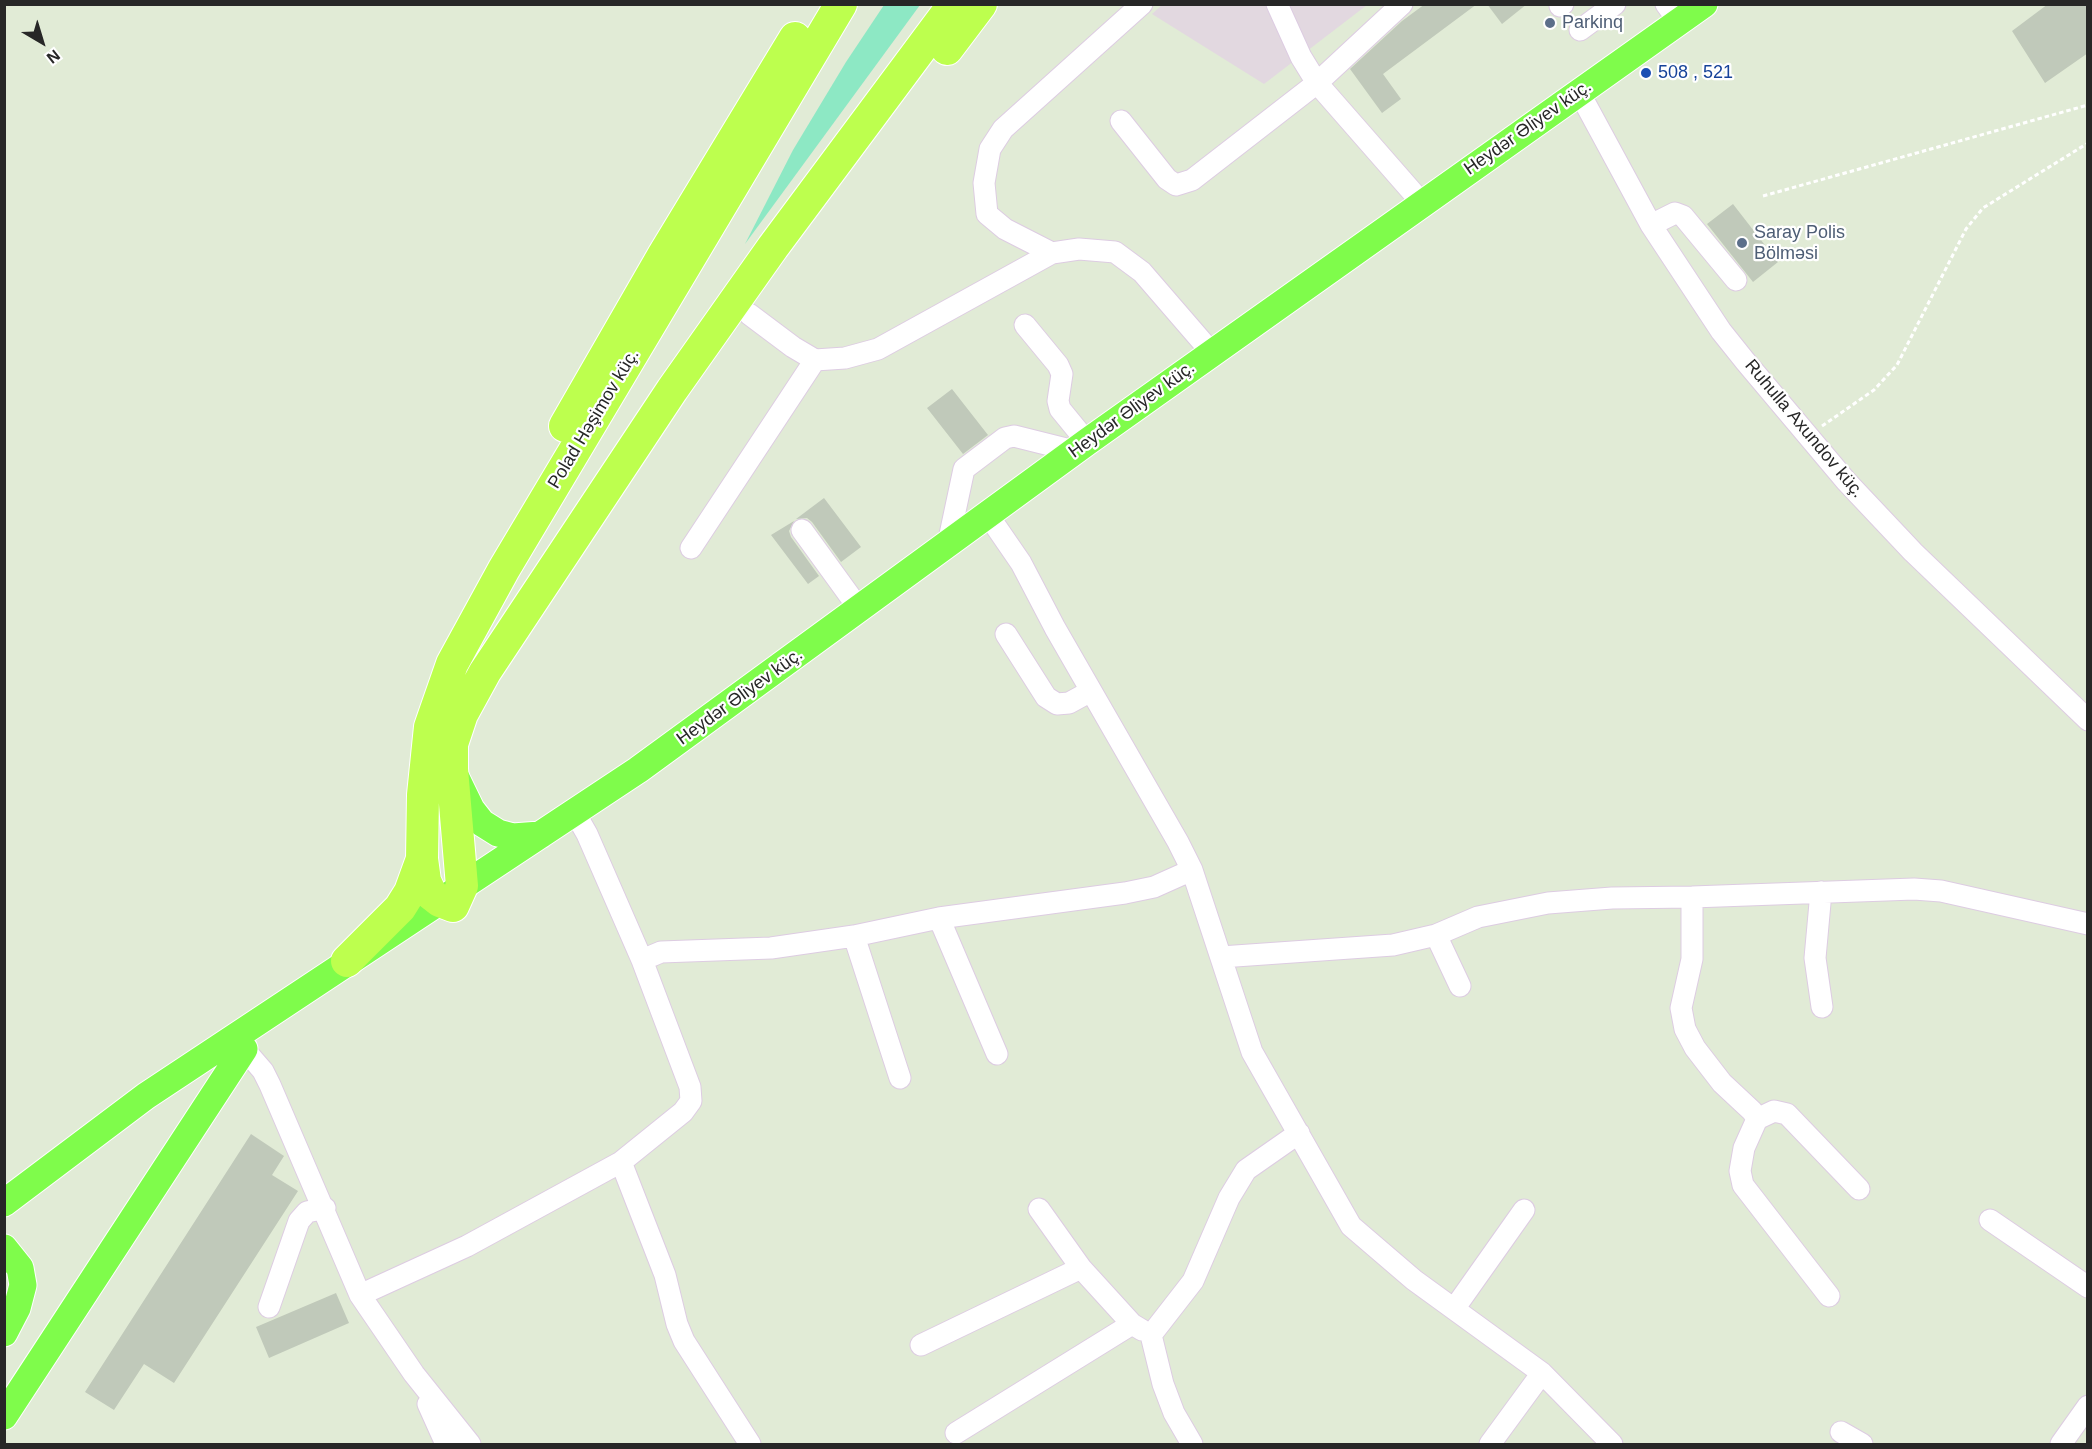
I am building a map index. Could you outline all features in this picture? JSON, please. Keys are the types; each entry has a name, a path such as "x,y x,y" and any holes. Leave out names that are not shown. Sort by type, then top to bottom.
{"highway":[{"path":"452,664 472,604 520,504 664,254 817,4"},
{"name":"Polad Həşimov küç.","path":"422,859 423,795 430,728 452,664 509,559 841,4"},
{"path":"422,859 425,881 431,894 440,901 453,906 459,894 463,875 452,769 452,744 462,714 485,672 719,324 954,4"},
{"path":"537,594 750,314 813,225 981,4"},
{"path":"347,961 400,908 410,891 422,859"}],"main road":[{"name":"Heydər Əliyev küç.","path":"569,817 860,610 1081,447 1579,92 1673,13 1704,4"},
{"path":"452,769 465,798 482,823 506,835 525,837 540,835"},
{"path":"4,1203 146,1096 347,961 569,817"},
{"path":"4,1209 453,906 569,817"},
{"path":"4,1416 244,1049"},
{"path":"4,1248 20,1268 23,1285 17,1308 4,1333"}],"street":[{"path":"1052,253 1005,228 987,214 984,183 990,149 1003,129 1142,4"},
{"path":"1277,4 1300,57 1317,83 1422,203"},
{"path":"1121,121 1167,179 1176,185 1192,180 1317,83 1402,4"},
{"path":"1580,30 1615,4"},
{"name":"Ruhulla Axundov küç.","path":"1579,92 1651,225 1721,331 1808,435 1913,552 2088,720"},
{"path":"1651,225 1675,213 1683,216 1736,280"},
{"path":"750,314 793,347 815,360 845,358 878,349 1052,253 1079,249 1115,252 1142,272 1212,353"},
{"path":"1025,325 1058,365 1062,374 1058,401 1060,409 1081,447"},
{"path":"691,548 815,360"},
{"path":"948,544 964,469 1005,438 1014,436 1081,447"},
{"path":"988,514 1021,563 1091,691 1153,796 1192,870 1252,1052 1351,1226 1414,1280 1542,1373 1612,1444"},
{"path":"802,530 860,610"},
{"path":"1006,634 1046,697 1057,704 1069,703 1091,691"},
{"path":"360,1295 467,1246 621,1162 683,1112 691,1101 690,1087 642,960 587,834 569,817"},
{"path":"642,960 661,952 771,948 854,936 939,918 1125,893 1154,887 1192,870"},
{"path":"1221,957 1394,945 1436,934 1479,917 1548,903 1612,897 1692,897 1914,889 1941,891 2088,924"},
{"path":"1821,892 1815,958 1822,1007"},
{"path":"1692,897 1692,959 1681,1008 1685,1029 1695,1048 1722,1083 1752,1111 1757,1119"},
{"path":"939,918 997,1054"},
{"path":"1436,934 1460,986"},
{"path":"854,936 900,1078"},
{"path":"244,1049 266,1078 325,1208 360,1295 414,1374 470,1444"},
{"path":"1829,1296 1743,1185 1740,1171 1744,1148 1757,1119 1774,1111 1787,1114 1859,1189"},
{"path":"1151,1335 1193,1281 1229,1198 1246,1170 1299,1133"},
{"path":"621,1162 665,1275 677,1324 684,1341 750,1444"},
{"path":"269,1307 299,1221 307,1212 325,1208"},
{"path":"1039,1209 1081,1268 1132,1324 1151,1335 1163,1384 1174,1413 1192,1444"},
{"path":"1454,1309 1524,1210"},
{"path":"1990,1220 2088,1287"},
{"path":"921,1345 1081,1268"},
{"path":"956,1433 1132,1324"},
{"path":"1490,1444 1542,1373"},
{"path":"414,1374 446,1444"},
{"path":"2061,1444 2088,1406"},
{"path":"1840,1432 1862,1444"}],"path":[{"path":"1763,196 2088,105"},
{"path":"1808,435 1874,390 1897,365 1966,229 1983,208 2088,143"}],"shaded area":[{"path":"1163,4 1367,5 1264,84 1152,14"}],"green space":[{"path":"884,5 920,5 745,244 793,150 846,62"}],"building":[{"path":"1425,4 1477,4 1383,74 1401,99 1382,113 1350,69 1402,21"},
{"path":"1487,4 1527,4 1502,24"},
{"path":"2048,4 2088,4 2088,53 2045,83 2012,31"},
{"path":"1733,204 1778,262 1753,282 1707,224"},
{"path":"952,389 988,435 963,454 927,408"},
{"path":"824,498 861,547 841,562 812,522 807,518 796,519"},
{"path":"794,521 789,531 791,537 819,576 808,584 771,535"},
{"path":"251,1134 284,1156 272,1175 298,1191 174,1383 144,1364 114,1410 85,1392"},
{"path":"336,1293 349,1323 269,1358 256,1327"}],"place":[{"name":"Parkinq","path":"1550,23"},
{"name":"508 , 521","path":"1646,73"},
{"name":"Saray Polis Bölməsi","path":"1742,243"}]}
